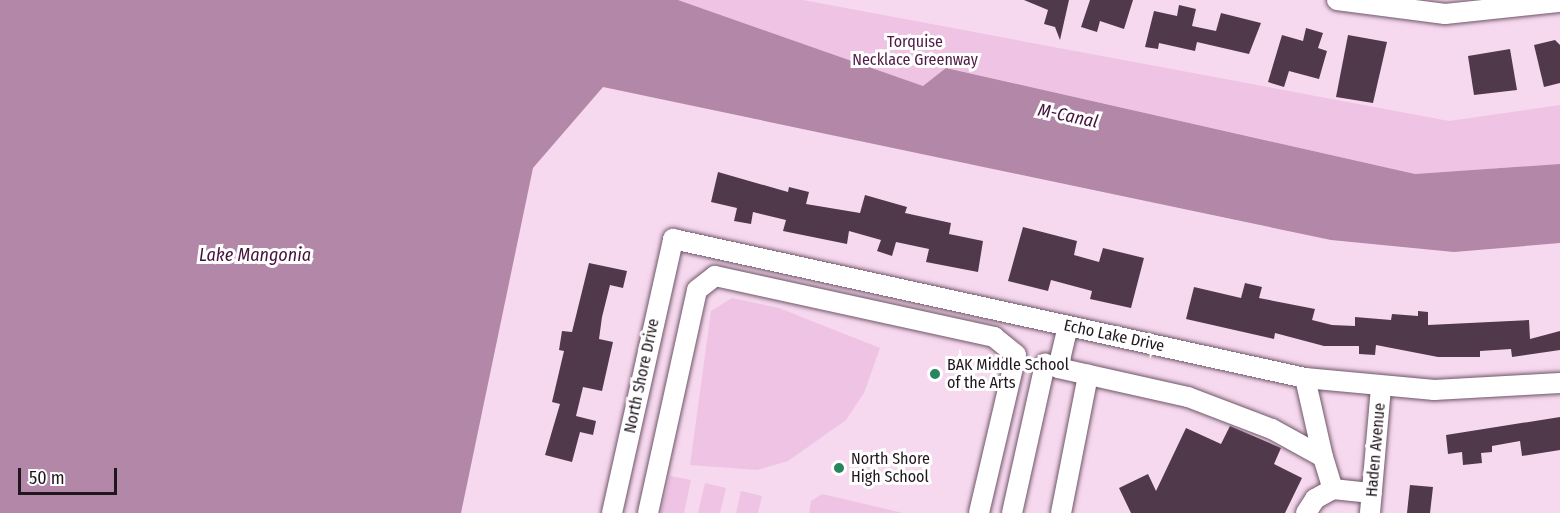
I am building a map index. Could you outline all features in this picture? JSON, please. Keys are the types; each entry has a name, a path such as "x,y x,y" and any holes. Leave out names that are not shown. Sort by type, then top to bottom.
{"street":[{"path":"1337,0 1445,14 1560,2"},
{"name":"Echo Lake Drive","path":"673,239 1305,378 1381,388 1485,390 1560,383"},
{"name":"North Shore Drive","path":"612,513 673,239"},
{"path":"648,513 697,290 705,279 715,276 994,337 1016,354 1052,366 1188,397 1272,429 1323,457"},
{"path":"1012,513 1052,366 1068,326"},
{"path":"979,513 1016,354"},
{"path":"1061,513 1088,375"},
{"path":"1305,378 1323,457 1333,489"},
{"name":"Haden Avenue","path":"1371,503 1381,388"},
{"path":"1306,513 1315,499 1333,489 1371,503"}],"green space":[{"name":"Torquise Necklace Greenway","path":"678,0 803,0 1449,121 1560,105 1560,164 1415,174 947,68 923,86"},
{"path":"732,298 779,308 880,348 864,393 846,420 788,461 757,470 690,465 711,311"},
{"path":"670,476 691,480 684,513 661,513"},
{"path":"705,483 726,488 720,513 698,513"},
{"path":"741,491 762,496 758,513 736,513"},
{"path":"822,494 903,513 809,513 811,501"}],"water":[{"name":"Lake Mangonia","path":"0,0 678,0 923,86 946,68 1415,174 1560,164 1560,243 1454,252 1331,240 603,87 533,168 461,513 0,513"}],"building":[{"path":"1024,0 1069,0 1060,40 1055,27 1044,24 1048,10"},
{"path":"1090,0 1133,0 1124,29 1100,21 1097,32 1081,27"},
{"path":"1179,5 1196,9 1192,26 1216,31 1221,13 1261,23 1249,54 1197,42 1195,51 1159,43 1158,49 1145,47 1154,11 1177,16"},
{"path":"1306,28 1323,33 1318,48 1327,51 1319,79 1289,71 1284,87 1268,82 1282,35 1303,41"},
{"path":"1348,35 1387,42 1373,103 1336,97"},
{"path":"1555,40 1560,45 1560,83 1544,87 1534,45"},
{"path":"1510,49 1517,90 1474,95 1468,56"},
{"path":"718,172 788,192 789,187 809,192 806,204 860,213 865,195 907,207 905,213 951,223 949,234 983,241 978,272 926,262 929,249 896,242 892,256 877,251 881,240 849,231 847,244 783,231 786,220 753,212 751,224 734,221 737,208 711,202"},
{"path":"1023,227 1077,241 1074,255 1099,262 1103,248 1144,258 1131,308 1090,299 1092,291 1051,280 1048,291 1008,281"},
{"path":"589,263 627,271 623,288 610,285 602,317 599,339 613,342 602,391 583,387 576,416 596,421 593,435 580,432 572,462 545,455 560,404 552,402 564,351 559,350 562,331 572,332"},
{"path":"1245,283 1262,287 1259,298 1315,309 1312,320 1332,325 1355,326 1355,317 1391,320 1392,314 1418,316 1418,311 1428,312 1428,325 1529,320 1530,339 1560,331 1560,350 1512,357 1511,349 1480,351 1480,357 1438,357 1376,345 1375,355 1359,354 1359,346 1324,346 1275,333 1274,339 1186,319 1194,287 1241,298"},
{"path":"1560,417 1560,450 1522,456 1520,441 1492,446 1492,452 1481,453 1482,463 1463,465 1462,452 1448,454 1446,435"},
{"path":"1230,426 1281,448 1274,464 1302,478 1285,513 1131,513 1119,488 1148,474 1156,491 1186,428 1221,444"},
{"path":"1410,485 1433,487 1430,513 1407,513"}],"place":[{"name":"BAK Middle School of the Arts","path":"935,374"},
{"name":"North Shore High School","path":"839,468"}],"water label":[{"name":"M-Canal","path":"1068,116"}]}
